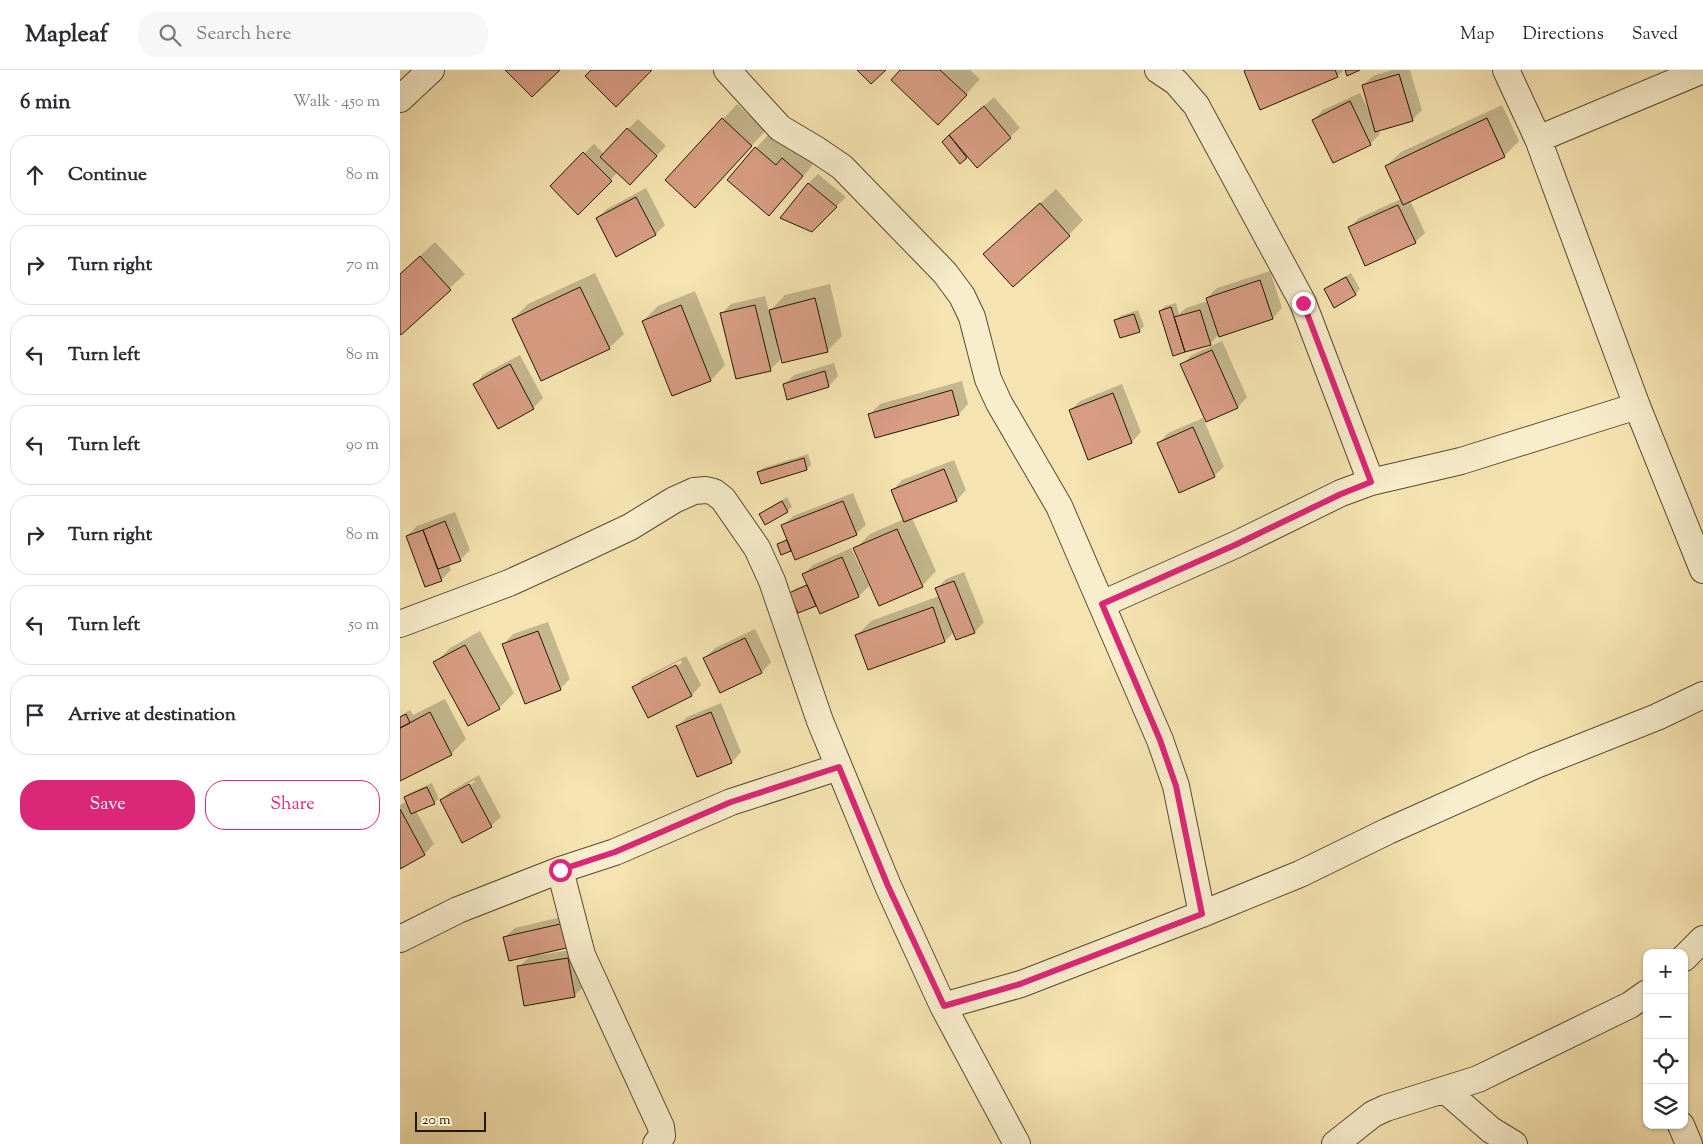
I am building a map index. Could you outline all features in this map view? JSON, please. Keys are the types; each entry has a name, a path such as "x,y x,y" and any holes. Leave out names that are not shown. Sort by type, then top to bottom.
{"street":[{"path":"400,99 430,70"},
{"path":"727,70 780,128 842,167 945,273 962,296 972,316 988,379 999,403 1059,506 1160,740 1172,777 1202,914"},
{"path":"1506,70 1538,139 1637,406 1703,570"},
{"path":"1538,139 1703,70"},
{"path":"1169,74 1196,105 1303,303 1371,482"},
{"path":"1102,604 1371,482 1461,461 1637,406"},
{"path":"400,624 509,582 564,558 630,527 674,500 694,491 706,490 714,492 723,499 757,548 772,581 820,721 888,886 944,1006 1017,1144"},
{"path":"944,1006 1020,984 1300,874 1388,831 1536,765 1657,717 1703,694"},
{"path":"400,939 458,910 560,870 615,852 731,802 839,767"},
{"path":"560,870 582,955 661,1127 662,1136 656,1144"},
{"path":"1688,954 1703,939"},
{"path":"1335,1144 1372,1114 1478,1079 1630,1005 1646,994"},
{"path":"1445,1090 1491,1130 1514,1144"},
{"path":"1683,1129 1689,1144"}],"building":[{"path":"505,70 560,70 532,97"},
{"path":"591,70 652,70 616,107 585,76"},
{"path":"857,70 886,70 871,84"},
{"path":"900,70 940,70 967,95 938,125 891,80"},
{"path":"1335,70 1338,77 1260,110 1244,71"},
{"path":"1345,70 1360,70 1347,76"},
{"path":"1399,74 1413,121 1375,132 1362,85"},
{"path":"1350,101 1371,145 1333,163 1312,120"},
{"path":"984,106 1011,138 977,168 949,135"},
{"path":"722,118 752,146 695,208 665,180"},
{"path":"1487,118 1505,157 1403,205 1385,166"},
{"path":"627,128 657,156 630,185 600,157"},
{"path":"949,135 967,158 960,164 942,142"},
{"path":"755,147 776,165 782,158 803,176 769,216 727,180"},
{"path":"583,152 612,181 578,215 550,186"},
{"path":"808,183 837,207 812,232 780,218"},
{"path":"636,197 656,235 616,257 596,218"},
{"path":"1040,203 1070,236 1013,287 983,254"},
{"path":"1398,205 1416,243 1365,266 1348,227"},
{"path":"420,256 451,290 401,335 400,274"},
{"path":"1346,277 1356,295 1334,308 1324,289"},
{"path":"1260,280 1273,319 1219,337 1206,298"},
{"path":"580,287 610,349 541,381 512,319"},
{"path":"815,298 828,352 782,363 769,310"},
{"path":"681,305 711,381 672,396 642,321"},
{"path":"755,305 771,371 736,379 720,313"},
{"path":"1171,307 1185,352 1173,356 1159,311"},
{"path":"1200,310 1211,345 1185,352 1174,317"},
{"path":"1134,314 1140,332 1120,338 1114,320"},
{"path":"1212,350 1238,408 1206,422 1180,364"},
{"path":"510,364 534,409 498,429 473,384"},
{"path":"825,371 829,387 787,400 783,384"},
{"path":"952,390 959,415 875,438 868,414"},
{"path":"1113,393 1132,443 1088,460 1069,410"},
{"path":"1193,427 1215,477 1179,493 1157,443"},
{"path":"804,458 807,470 761,484 757,472"},
{"path":"944,469 957,501 904,522 891,490"},
{"path":"782,501 788,512 765,525 759,514"},
{"path":"843,501 857,535 795,560 781,525"},
{"path":"445,521 461,561 438,569 423,530"},
{"path":"897,529 923,587 879,606 853,548"},
{"path":"423,530 442,581 425,587 406,536"},
{"path":"787,540 791,551 781,555 777,544"},
{"path":"842,557 859,597 820,614 802,574"},
{"path":"954,581 975,633 956,640 935,588"},
{"path":"807,585 816,606 798,613 789,593"},
{"path":"933,607 945,642 868,670 855,635"},
{"path":"538,631 561,690 525,704 502,644"},
{"path":"745,638 762,673 720,693 703,658"},
{"path":"465,645 500,709 468,726 433,662"},
{"path":"676,665 692,696 648,718 632,687"},
{"path":"430,712 452,755 400,781 400,728"},
{"path":"711,712 732,763 697,777 676,726"},
{"path":"406,714 410,723 400,728 400,717"},
{"path":"469,784 492,827 462,843 440,800"},
{"path":"427,787 435,804 411,814 404,797"},
{"path":"400,809 425,855 400,869"},
{"path":"569,922 575,946 509,961 503,937"},
{"path":"568,958 575,997 524,1006 517,966"}],"route":[{"path":"560,870 615,852 731,802 839,767 888,886 944,1006 1020,984 1202,914 1176,786 1160,740 1102,604 1371,482 1303,303"}]}
